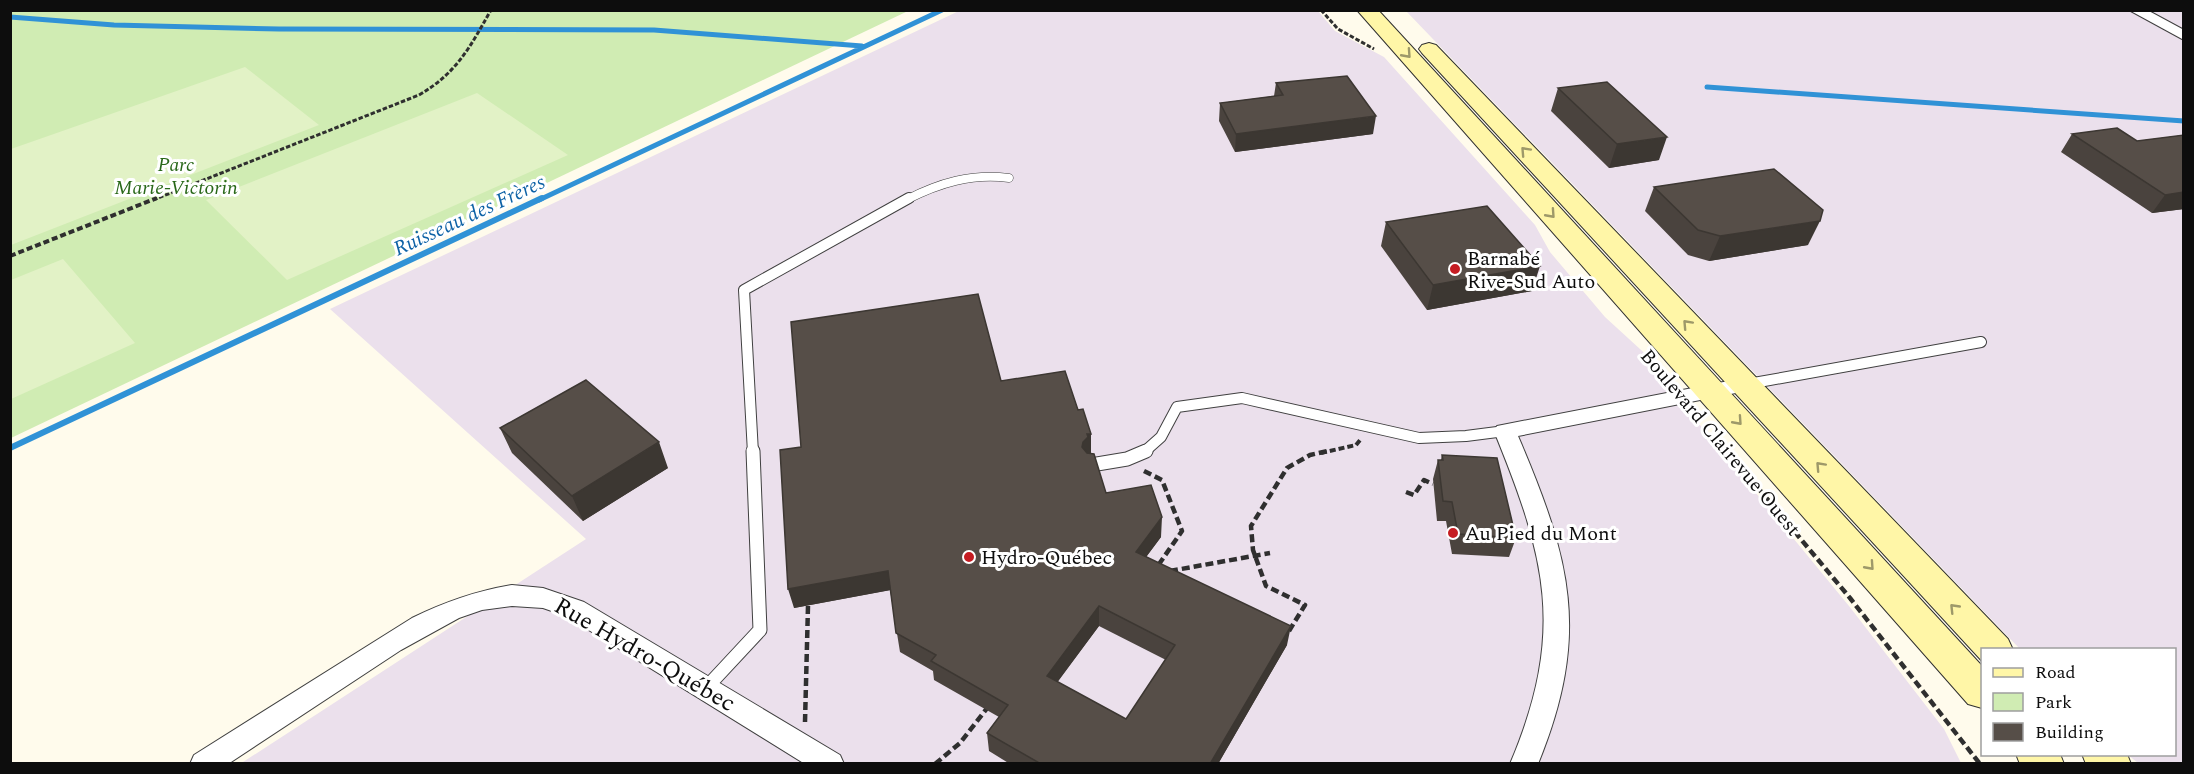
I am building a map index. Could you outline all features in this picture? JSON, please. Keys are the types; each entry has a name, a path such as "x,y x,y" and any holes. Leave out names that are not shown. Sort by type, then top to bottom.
{"street":[{"name":"Boulevard Clairevue Ouest","path":"1367,10 1524,184 1993,648"},
{"name":"Boulevard Clairevue Ouest","path":"1393,10 1553,180 1981,690"},
{"path":"2136,10 2184,36"},
{"path":"1524,184 1553,180"},
{"path":"1524,764 1536,733 1552,669 1556,645 1557,598 1541,531 1504,431 1728,388"},
{"name":"Rue Hydro-Québec","path":"204,764 431,620 459,607 502,596 542,597 564,604 830,764"}],"lane":[{"path":"706,688 760,630 759,561 744,290 900,201 932,188 982,176 999,175 1009,178"},
{"path":"1728,388 1981,342"},
{"path":"1091,465 1148,451 1159,441 1177,407 1242,398 1419,438 1466,436 1504,431"}],"path":[{"path":"10,256 419,95 456,69 468,54 491,10"},
{"path":"1321,10 1338,30 1382,52"},
{"path":"1284,640 1305,605 1266,586 1254,555 1251,526 1263,502 1287,468 1310,455 1356,445 1362,439"},
{"name":"Boulevard Clairevue Ouest","path":"1729,453 1850,598 1980,764"},
{"path":"1135,467 1162,480 1182,531 1152,575 1270,552"},
{"path":"1407,492 1414,495 1424,480 1433,484"},
{"path":"805,748 808,606"},
{"path":"935,764 960,743 990,704"}],"shaded area":[{"path":"961,10 1318,11 1335,31 1384,57 1535,225 1550,252 1605,317 1652,360 1672,383 1700,425 1849,606 1944,729 1961,763 240,764 586,539 330,309"},
{"path":"1406,11 2183,11 2183,763 2138,763 2129,756 2176,756 2176,648 2019,648"}],"green space":[{"name":"Parc Marie-Victorin","path":"11,11 908,11 11,438"},
{"path":"245,67 319,125 11,245 11,149"},
{"path":"477,93 568,155 287,280 206,200"},
{"path":"63,259 135,343 11,399 11,280"}],"building":[{"path":"1347,76 1376,116 1236,134 1220,103 1283,95 1276,83"},
{"path":"1607,82 1667,137 1617,144 1558,88"},
{"path":"2117,128 2137,141 2184,135 2184,192 2165,195 2072,134"},
{"path":"1774,169 1823,210 1820,221 1720,236 1698,230 1654,187"},
{"path":"1487,206 1540,266 1433,285 1386,222"},
{"name":"Hydro-Québec","path":"978,294 1001,381 1065,371 1078,410 1083,409 1091,434 1087,434 1088,437 1082,447 1087,453 1094,454 1106,493 1151,485 1162,517 1136,552 1291,626 1210,764 1041,764 987,733 1008,705 931,661 936,655 896,633 888,571 788,589 780,450 801,447 791,322","holes":["1099,606 1175,645 1126,719 1047,676"]},
{"path":"586,380 659,442 572,496 500,428"},
{"path":"1442,455 1497,458 1516,538 1458,534 1452,502 1443,501 1438,460 1443,460"}],"waterway":[{"name":"Ruisseau des Frères","path":"539,200 942,10"},
{"path":"10,17 114,25 279,29 654,30 862,46"},
{"path":"1707,87 2184,121"},
{"name":"Ruisseau des Frères","path":"10,448 542,198"}],"place":[{"name":"Barnabé Rive-Sud Auto","path":"1455,269"},
{"name":"Au Pied du Mont","path":"1453,533"},
{"name":"Hydro-Québec","path":"969,557"}]}
